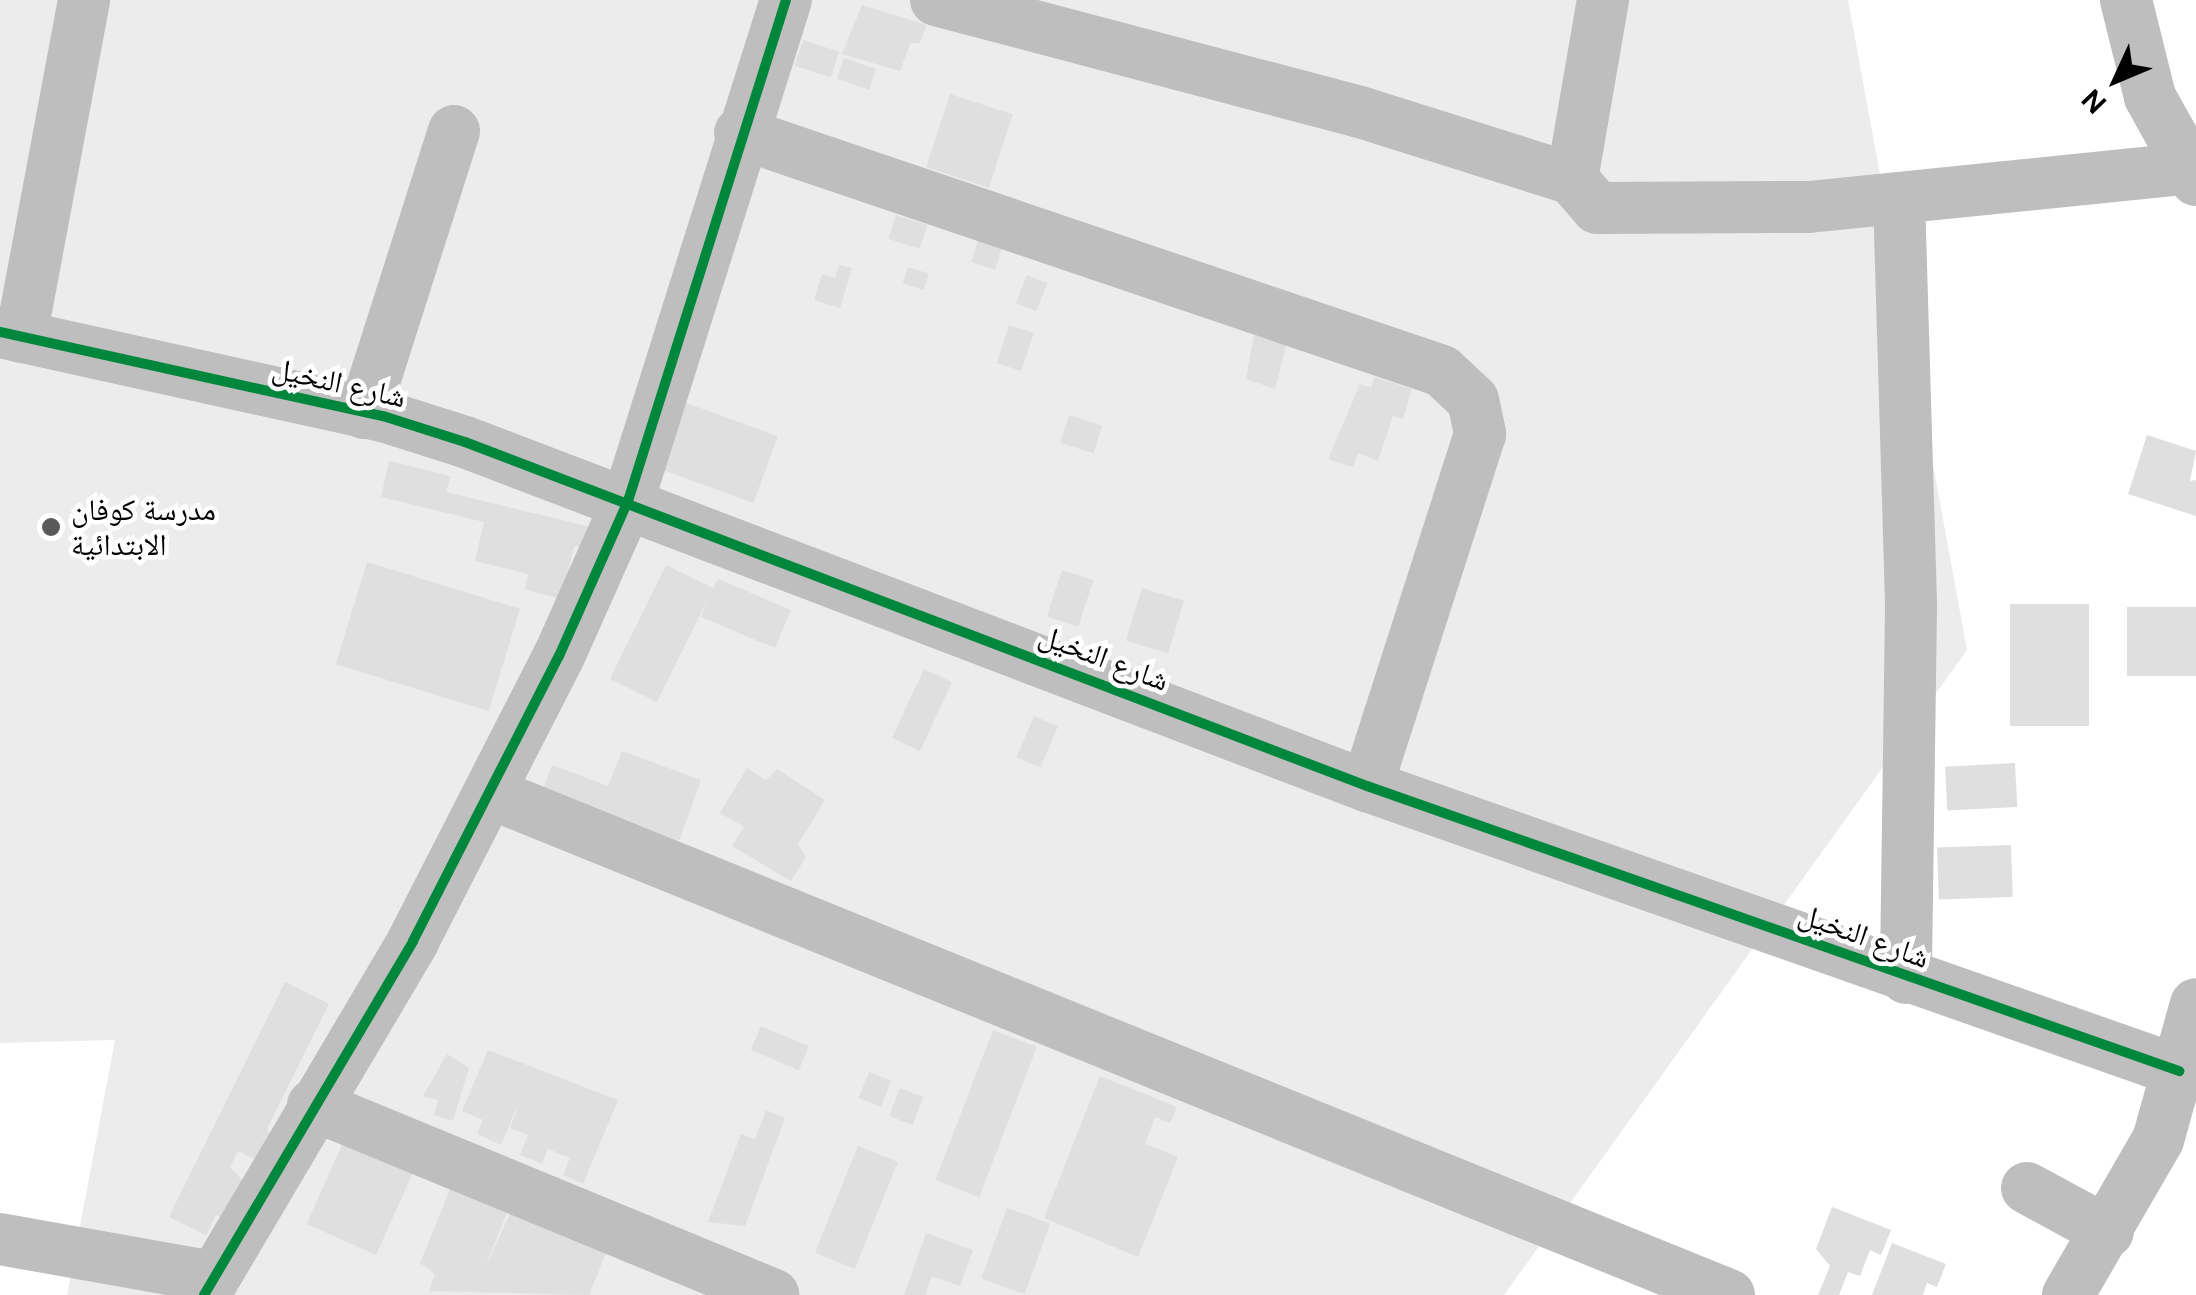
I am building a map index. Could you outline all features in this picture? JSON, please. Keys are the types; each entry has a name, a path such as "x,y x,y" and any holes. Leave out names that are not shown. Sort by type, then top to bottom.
{"street":[{"path":"11,334 84,0"},
{"path":"0,1238 209,1286 413,941 490,793 628,501 740,133 786,0"},
{"path":"936,0 1360,112 1572,179 1598,208 1809,207 2191,174 2150,97 2126,0"},
{"path":"1572,179 1602,0"},
{"path":"364,413 454,130"},
{"path":"740,133 1442,371 1473,400 1480,434 1367,786"},
{"path":"1899,198 1911,608 1906,978"},
{"name":"شارع النخيل","path":"11,334 364,413 628,501 1367,786 2179,1071"},
{"path":"490,793 1729,1295"},
{"path":"2068,1295 2158,1140 2196,1004"},
{"path":"313,1105 772,1295"},
{"path":"2027,1188 2108,1232"}],"shaded area":[{"path":"0,0 1848,0 1967,650 1504,1295 67,1295 115,1040 0,1043"}],"building":[{"path":"862,5 927,25 919,44 911,42 900,71 842,54"},
{"path":"803,40 839,52 831,77 795,66"},
{"path":"844,58 876,69 869,90 837,79"},
{"path":"950,94 1013,114 989,188 926,167"},
{"path":"896,215 927,225 920,249 888,239"},
{"path":"978,241 1002,249 995,270 971,262"},
{"path":"839,265 852,268 840,308 814,300 822,274 835,278"},
{"path":"908,267 929,274 924,290 903,283"},
{"path":"1027,275 1047,283 1036,311 1016,303"},
{"path":"1009,325 1034,333 1021,371 997,363"},
{"path":"1254,335 1286,345 1275,389 1246,379"},
{"path":"1374,377 1412,389 1403,419 1393,416 1378,461 1358,453 1353,467 1328,459 1360,384 1371,388"},
{"path":"681,401 778,436 754,503 657,468"},
{"path":"1069,415 1102,426 1093,453 1060,443"},
{"path":"2147,435 2196,451 2190,481 2196,480 2196,516 2128,494"},
{"path":"389,461 451,476 446,492 591,527 585,549 574,546 562,599 525,590 528,574 475,561 484,522 381,497"},
{"path":"367,562 520,609 489,711 336,664"},
{"path":"666,565 713,588 718,579 791,610 775,648 701,617 707,601 657,702 610,679"},
{"path":"1062,570 1093,580 1078,627 1047,617"},
{"path":"1142,588 1184,601 1168,653 1126,641"},
{"path":"2010,604 2089,604 2089,726 2010,726"},
{"path":"2127,607 2196,607 2196,676 2127,676"},
{"path":"924,669 952,682 920,751 892,738"},
{"path":"1034,716 1058,726 1040,768 1016,757"},
{"path":"622,751 701,780 679,841 543,789 552,765 608,786"},
{"path":"2015,763 2017,807 1947,811 1945,767"},
{"path":"747,768 766,780 777,769 825,800 798,844 806,857 791,881 732,846 744,827 720,813"},
{"path":"2011,845 2013,897 1939,900 1937,848"},
{"path":"285,982 329,1004 267,1129 274,1139 262,1163 238,1151 230,1167 246,1184 228,1221 216,1215 206,1235 169,1217"},
{"path":"761,1026 809,1046 799,1070 751,1050"},
{"path":"993,1030 1037,1047 979,1197 935,1180"},
{"path":"488,1050 618,1100 583,1184 563,1175 570,1158 548,1149 542,1164 520,1155 528,1135 510,1128 522,1095 501,1145 477,1134 483,1120 462,1111"},
{"path":"447,1054 469,1068 453,1121 434,1115 438,1100 423,1096"},
{"path":"869,1072 891,1081 881,1107 859,1098"},
{"path":"1100,1076 1177,1107 1170,1123 1155,1117 1145,1144 1178,1157 1138,1257 1044,1218"},
{"path":"900,1088 923,1097 913,1125 889,1116"},
{"path":"766,1110 785,1118 745,1226 708,1222 741,1134 755,1139"},
{"path":"349,1129 418,1160 376,1255 307,1224"},
{"path":"858,1146 898,1162 855,1269 815,1253"},
{"path":"451,1187 508,1210 484,1270 510,1214 606,1253 589,1295 429,1291 435,1274 420,1263"},
{"path":"1832,1207 1891,1230 1881,1255 1870,1250 1860,1276 1848,1272 1839,1295 1818,1295 1830,1266 1816,1249"},
{"path":"1007,1208 1050,1224 1025,1294 981,1278"},
{"path":"926,1233 973,1250 960,1286 932,1276 925,1295 904,1295"},
{"path":"1892,1243 1946,1264 1937,1287 1927,1283 1923,1295 1872,1295"}],"cycle path":[{"path":"204,1295 413,941 559,656 628,501 786,0"},
{"path":"0,332 383,416 465,442 1367,786 2179,1071"}],"place":[{"name":"مدرسة كوفان الابتدائية","path":"51,527"}]}
